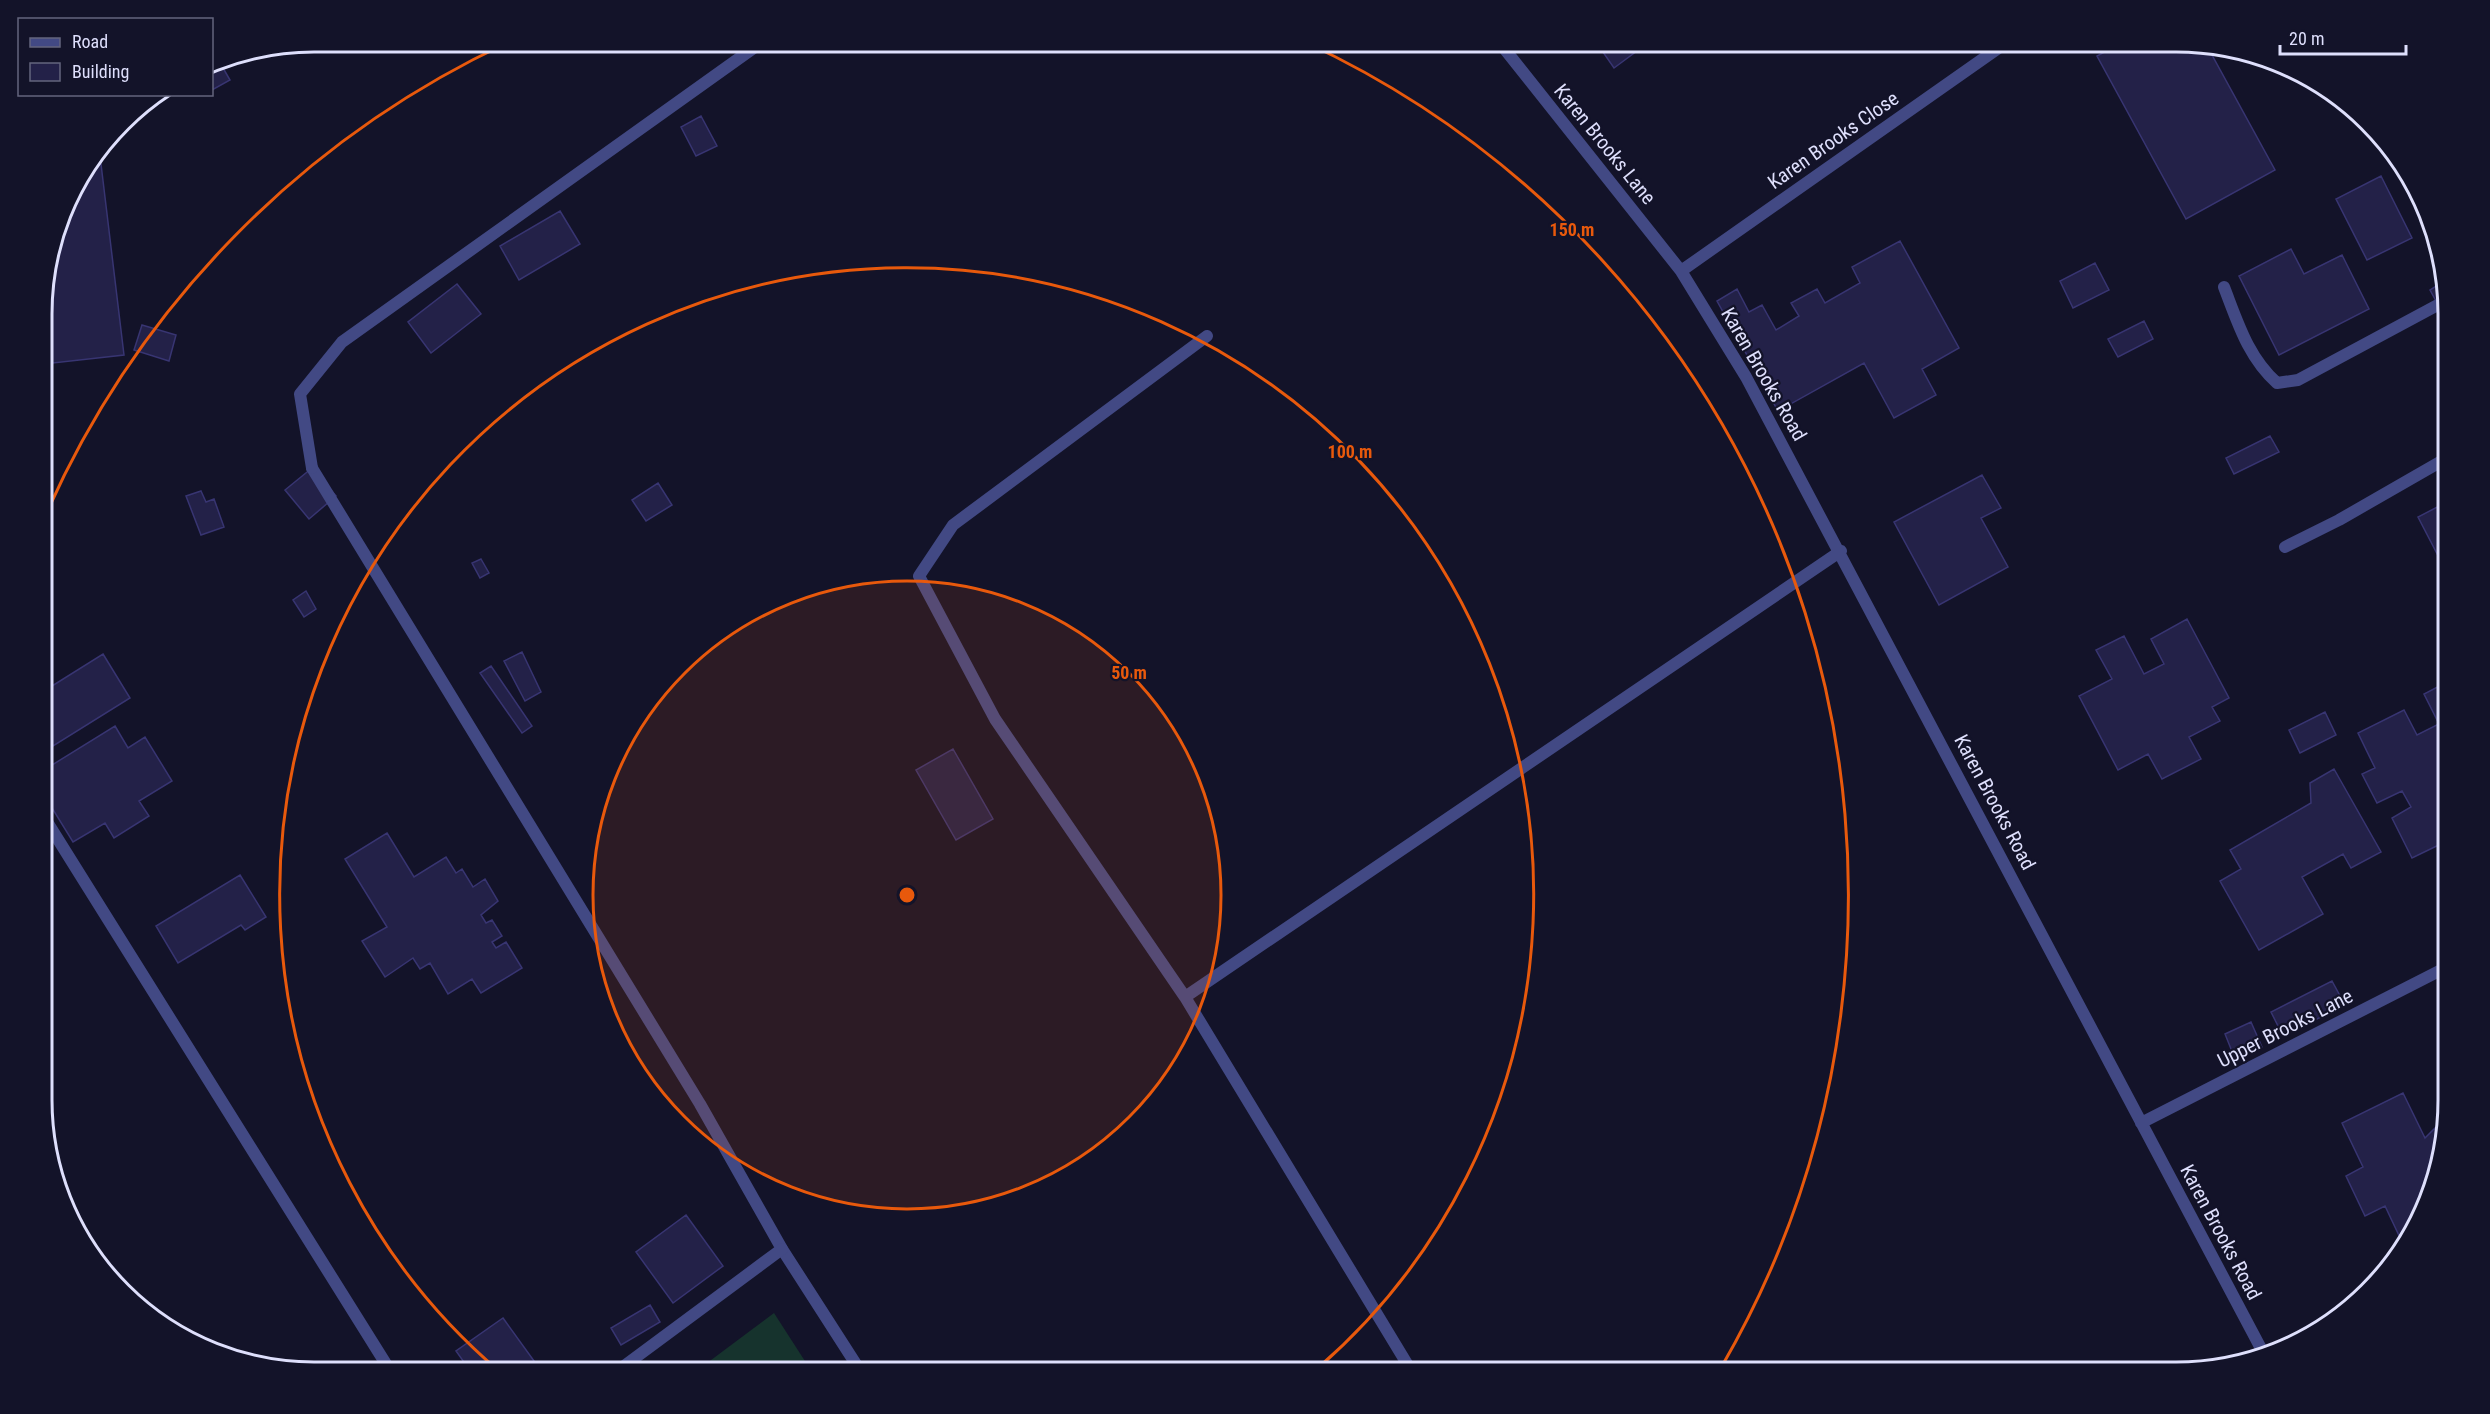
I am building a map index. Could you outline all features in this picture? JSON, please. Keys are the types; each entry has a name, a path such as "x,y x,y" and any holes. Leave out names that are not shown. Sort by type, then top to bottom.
{"street":[{"path":"748,52 342,342 300,394 312,468 699,1104 782,1249 855,1362"},
{"name":"Karen Brooks Lane","path":"1507,52 1681,271"},
{"name":"Karen Brooks Close","path":"1681,271 1993,52"},
{"name":"Karen Brooks Road","path":"1681,271 1746,377 1841,551 2261,1348"},
{"path":"2224,287 2246,343 2262,370 2277,383 2298,380 2437,305"},
{"path":"1207,336 953,525 919,576 995,718 1185,997 1406,1362"},
{"path":"2285,547 2339,520 2438,463"},
{"path":"1185,997 1841,551"},
{"path":"52,830 385,1362"},
{"name":"Upper Brooks Lane","path":"2141,1123 2438,972"},
{"path":"629,1362 782,1249"}],"green space":[{"path":"774,1313 806,1362 708,1362"}],"building":[{"path":"1603,52 1636,52 1614,68"},
{"path":"2104,52 2176,52 2212,55 2275,170 2186,219 2097,56"},
{"path":"223,68 230,80 213,89 213,72"},
{"path":"701,116 717,146 696,156 681,127"},
{"path":"101,164 124,355 52,363 53,297 61,247 79,199"},
{"path":"2381,176 2412,238 2367,260 2336,199"},
{"path":"560,211 580,244 519,280 500,246"},
{"path":"1900,241 1959,348 1922,369 1936,395 1894,418 1864,363 1778,411 1717,301 1737,289 1749,312 1762,305 1776,330 1799,316 1791,303 1817,289 1825,303 1860,283 1852,267"},
{"path":"2291,249 2304,274 2342,255 2369,309 2279,355 2239,276"},
{"path":"2095,263 2109,290 2073,308 2060,281"},
{"path":"457,284 481,314 431,353 408,322"},
{"path":"2436,286 2437,303 2430,290"},
{"path":"2144,321 2153,339 2118,357 2108,339"},
{"path":"142,325 176,335 169,361 134,350"},
{"path":"2270,436 2279,452 2234,474 2226,458"},
{"path":"312,468 336,496 309,519 285,490"},
{"path":"1982,475 2001,508 1981,518 2008,567 1939,605 1894,522"},
{"path":"658,483 672,505 646,521 632,500"},
{"path":"201,491 206,502 214,499 224,527 201,535 186,496"},
{"path":"2438,507 2438,556 2418,517"},
{"path":"481,559 489,573 480,578 472,563"},
{"path":"306,591 316,609 304,617 293,600"},
{"path":"2187,619 2229,698 2212,707 2220,721 2189,737 2201,759 2162,779 2148,754 2118,770 2079,696 2112,679 2096,650 2124,636 2144,674 2164,664 2151,639"},
{"path":"522,652 541,692 525,701 504,661"},
{"path":"103,654 130,698 53,746 52,686"},
{"path":"491,666 532,726 522,733 480,673"},
{"path":"2438,687 2438,722 2424,694"},
{"path":"2404,710 2417,735 2438,724 2438,845 2412,858 2392,818 2411,807 2402,791 2377,803 2362,774 2375,768 2358,733"},
{"path":"2325,712 2336,735 2300,753 2289,730"},
{"path":"115,726 128,748 145,737 172,781 139,801 149,816 114,838 105,823 73,842 52,808 52,765"},
{"path":"953,749 993,819 956,840 916,770"},
{"path":"2334,769 2381,852 2351,868 2343,854 2302,877 2323,914 2259,950 2220,881 2241,869 2230,850 2311,803 2310,783"},
{"path":"387,833 414,877 446,857 456,873 462,869 473,887 485,879 498,901 481,915 486,923 492,920 502,936 492,942 496,948 506,942 522,968 481,993 472,979 448,994 430,963 420,969 413,958 385,977 362,941 387,927 345,859"},
{"path":"240,875 266,917 245,930 241,925 178,963 156,926"},
{"path":"2332,981 2345,1005 2283,1036 2271,1012"},
{"path":"2251,1022 2262,1047 2235,1059 2225,1034"},
{"path":"2403,1093 2425,1138 2435,1128 2424,1184 2399,1236 2385,1206 2365,1216 2346,1176 2363,1167 2342,1123"},
{"path":"686,1215 723,1266 673,1303 636,1252"},
{"path":"650,1305 660,1322 621,1345 611,1328"},
{"path":"503,1318 535,1362 464,1362 456,1351"}]}
